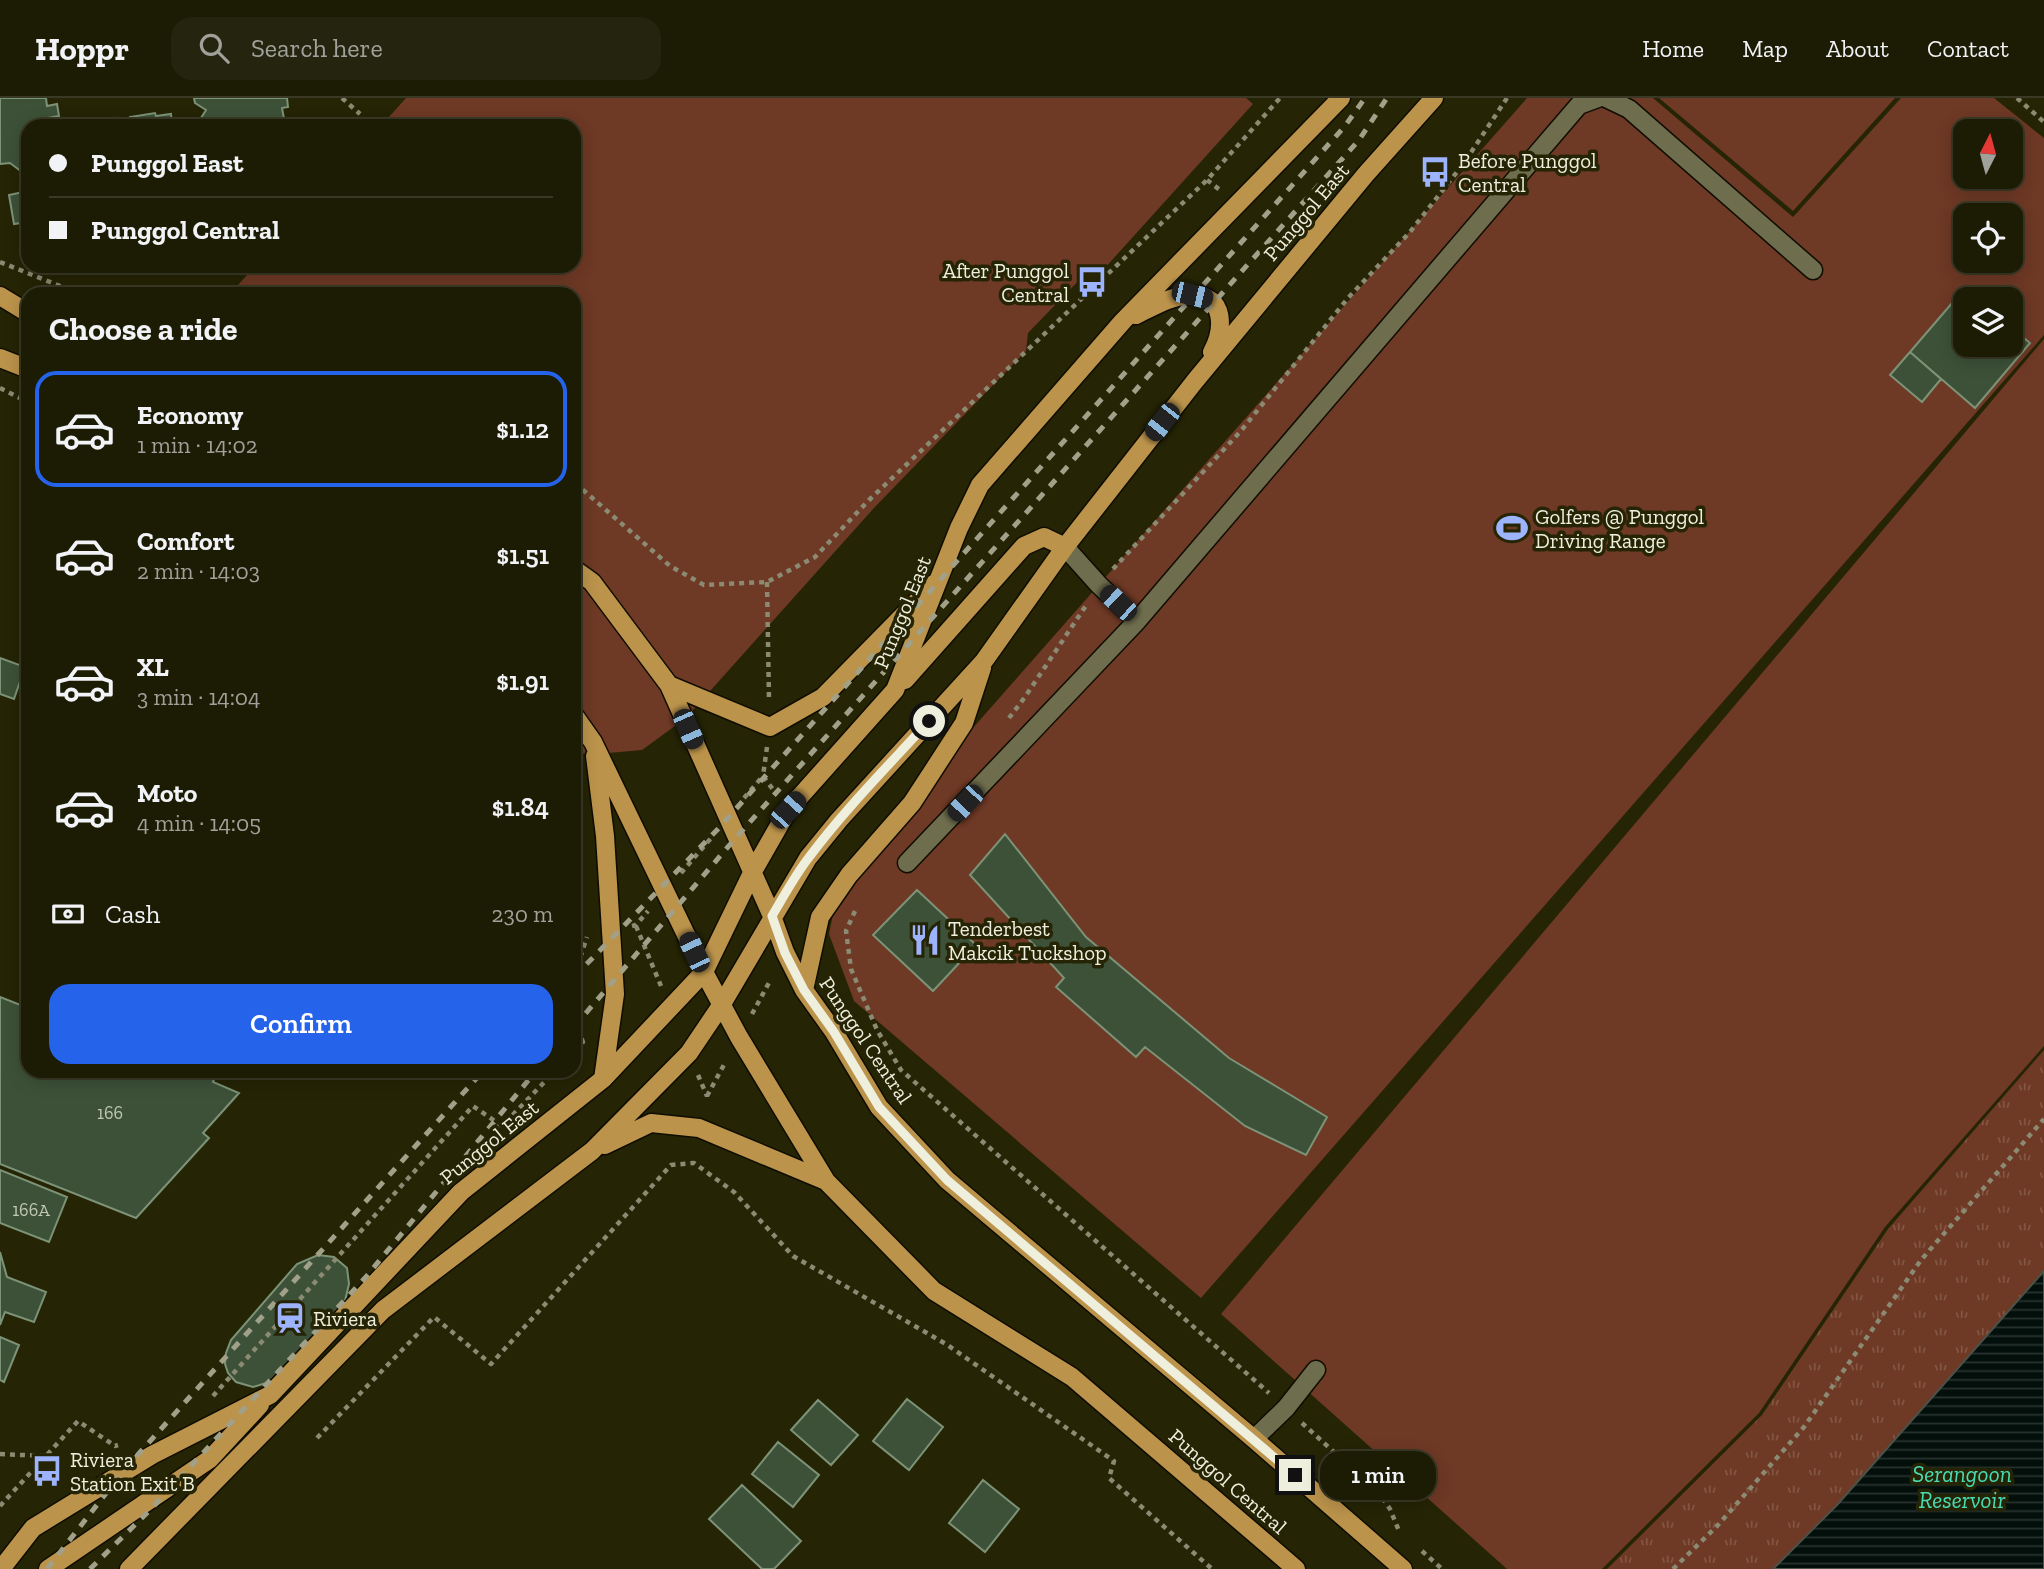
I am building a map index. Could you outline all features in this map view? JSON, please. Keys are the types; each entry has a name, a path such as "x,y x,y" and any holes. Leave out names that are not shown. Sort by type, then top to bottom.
{"main road":[{"name":"Punggol East","path":"1,1569 33,1528 152,1455 270,1395 461,1192 603,1079 704,972 752,873 788,810 895,690 959,528 980,485 1123,321 1341,98"},
{"name":"Punggol East","path":"129,1569 383,1310 592,1151 689,1053 722,1004 808,858 984,662 1065,547 1195,381 1366,174 1434,98"},
{"path":"1123,321 1166,300 1192,295 1208,298 1217,307 1222,325 1214,348 1195,381"},
{"path":"0,296 21,309"},
{"path":"0,358 21,366"},
{"path":"895,690 1024,547 1044,537 1065,547"},
{"name":"Punggol Central","path":"581,574 592,582 668,685 772,916 785,953 804,990 834,1032 879,1107 947,1180 1254,1439 1402,1569"},
{"path":"668,685 770,727 823,698 942,575"},
{"path":"804,990 820,917 849,874 912,803 964,723 984,662"},
{"name":"Punggol Central","path":"581,725 593,742 704,972 739,1037 826,1181 934,1291 1072,1377 1296,1569"},
{"path":"593,742 605,836 615,994 603,1079"},
{"path":"592,1151 651,1124 699,1128 826,1181"},
{"path":"48,1569 210,1459 270,1395"}],"lane":[{"path":"907,863 1137,621 1579,105 1598,98"},
{"path":"1606,98 1629,108 1813,270"},
{"path":"1065,547 1098,585 1137,621"},
{"path":"1254,1439 1286,1408 1316,1370"}],"path":[{"path":"342,98 360,114"},
{"path":"581,488 670,566 704,584 766,582 814,557 869,500 1207,180 1280,98"},
{"path":"1008,718 1026,697 1098,585 1240,432 1348,298 1410,232 1464,163 1507,98"},
{"path":"2017,98 2044,122"},
{"path":"1207,180 1224,193"},
{"path":"0,262 21,270"},
{"path":"28,273 62,287"},
{"path":"0,388 21,398"},
{"path":"636,925 763,776 770,727 766,582"},
{"path":"763,776 788,810"},
{"path":"581,954 589,929"},
{"path":"846,931 851,969 877,1030 901,1070 1379,1493 1391,1509 1397,1530"},
{"path":"707,1096 785,953"},
{"path":"206,1404 473,1106 502,1126 548,1078"},
{"path":"1672,1569 1718,1525 1804,1427 1921,1260 2044,1119"},
{"path":"317,1438 434,1317 491,1364 671,1165 694,1163 734,1192 793,1256 946,1344 1114,1461 1109,1478 1212,1569"},
{"path":"0,1506 78,1421 115,1446 127,1443"},
{"path":"0,1454 46,1456"}],"green space":[{"path":"406,98 1246,98 1253,104 1104,269 1087,272 1028,333 1026,351 874,508 686,718 642,750 587,755 581,752 581,287 236,287 249,273 581,273 581,119 387,119"},
{"name":"Golfers @ Punggol Driving Range","path":"1527,98 1653,98 1793,217 1901,98 1994,98 2020,119 1953,119 1953,189 2023,189 2023,121 2044,138 2044,335 1201,1298 854,1001 829,934 840,879"},
{"path":"1659,98 1895,98 1793,211"},
{"path":"2044,339 2044,1046 1885,1227 1759,1413 1602,1569 1507,1569 1221,1314"},
{"path":"2044,1050 2044,1271 1837,1505 1773,1569 1607,1569 1762,1415 1888,1229"}],"water":[{"name":"Serangoon Reservoir","path":"2044,1271 2044,1569 1773,1569 1837,1505"}],"building":[{"path":"0,98 46,98 47,106 57,104 59,116 21,119 21,171 10,163 0,164"},
{"path":"194,98 287,98 288,107 282,108 284,119 200,119 206,110 195,103"},
{"path":"155,113 156,116 171,114 171,119 130,119"},
{"path":"21,192 21,223 14,224 9,195"},
{"path":"1953,302 1953,357 2018,357 1975,408 1910,352"},
{"path":"2023,337 2030,343 2023,351"},
{"path":"1910,352 1941,379 1922,402 1890,375"},
{"path":"0,658 21,666 21,679 14,699 0,694"},
{"path":"1005,834 1086,937 1229,1058 1327,1117 1306,1155 1245,1126 1145,1047 1136,1057 1056,987 1064,978 970,875"},
{"name":"Tenderbest Makcik Tuckshop","path":"917,890 976,945 933,991 873,935"},
{"path":"0,997 21,1005 21,1078 214,1078 213,1082 239,1093 203,1133 209,1138 136,1218 0,1164"},
{"path":"0,1170 67,1197 49,1242 0,1223"},
{"path":"0,1252 7,1277 46,1292 34,1322 5,1312 0,1325"},
{"name":"Riviera","path":"318,1255 334,1257 347,1268 349,1284 344,1305 278,1377 253,1387 236,1382 228,1373 225,1364 231,1340 297,1264"},
{"path":"0,1337 19,1345 4,1382 0,1380"},
{"path":"907,1399 943,1427 909,1470 873,1441"},
{"path":"818,1400 858,1435 831,1465 791,1430"},
{"path":"778,1442 819,1475 793,1507 752,1474"},
{"path":"983,1480 1019,1509 985,1552 949,1523"},
{"path":"742,1485 801,1541 774,1569 762,1569 709,1519"}],"railway":[{"path":"581,970 718,829 1345,126 1365,98"},
{"path":"581,1019 733,841 1359,140 1387,98"},
{"path":"47,1569 125,1469 477,1078"},
{"path":"90,1569 151,1509 365,1278 530,1078"}],"place":[{"name":"Before Punggol Central","path":"1435,172"},
{"name":"After Punggol Central","path":"1092,282"},
{"name":"Golfers @ Punggol Driving Range","path":"1512,528"},
{"name":"Tenderbest Makcik Tuckshop","path":"925,940"},
{"name":"Riviera","path":"290,1318"},
{"name":"Riviera Station Exit B","path":"47,1471"}],"route":[{"path":"929,721 808,858 772,916 785,953 804,990 834,1032 879,1107 947,1180 1295,1475"}]}
